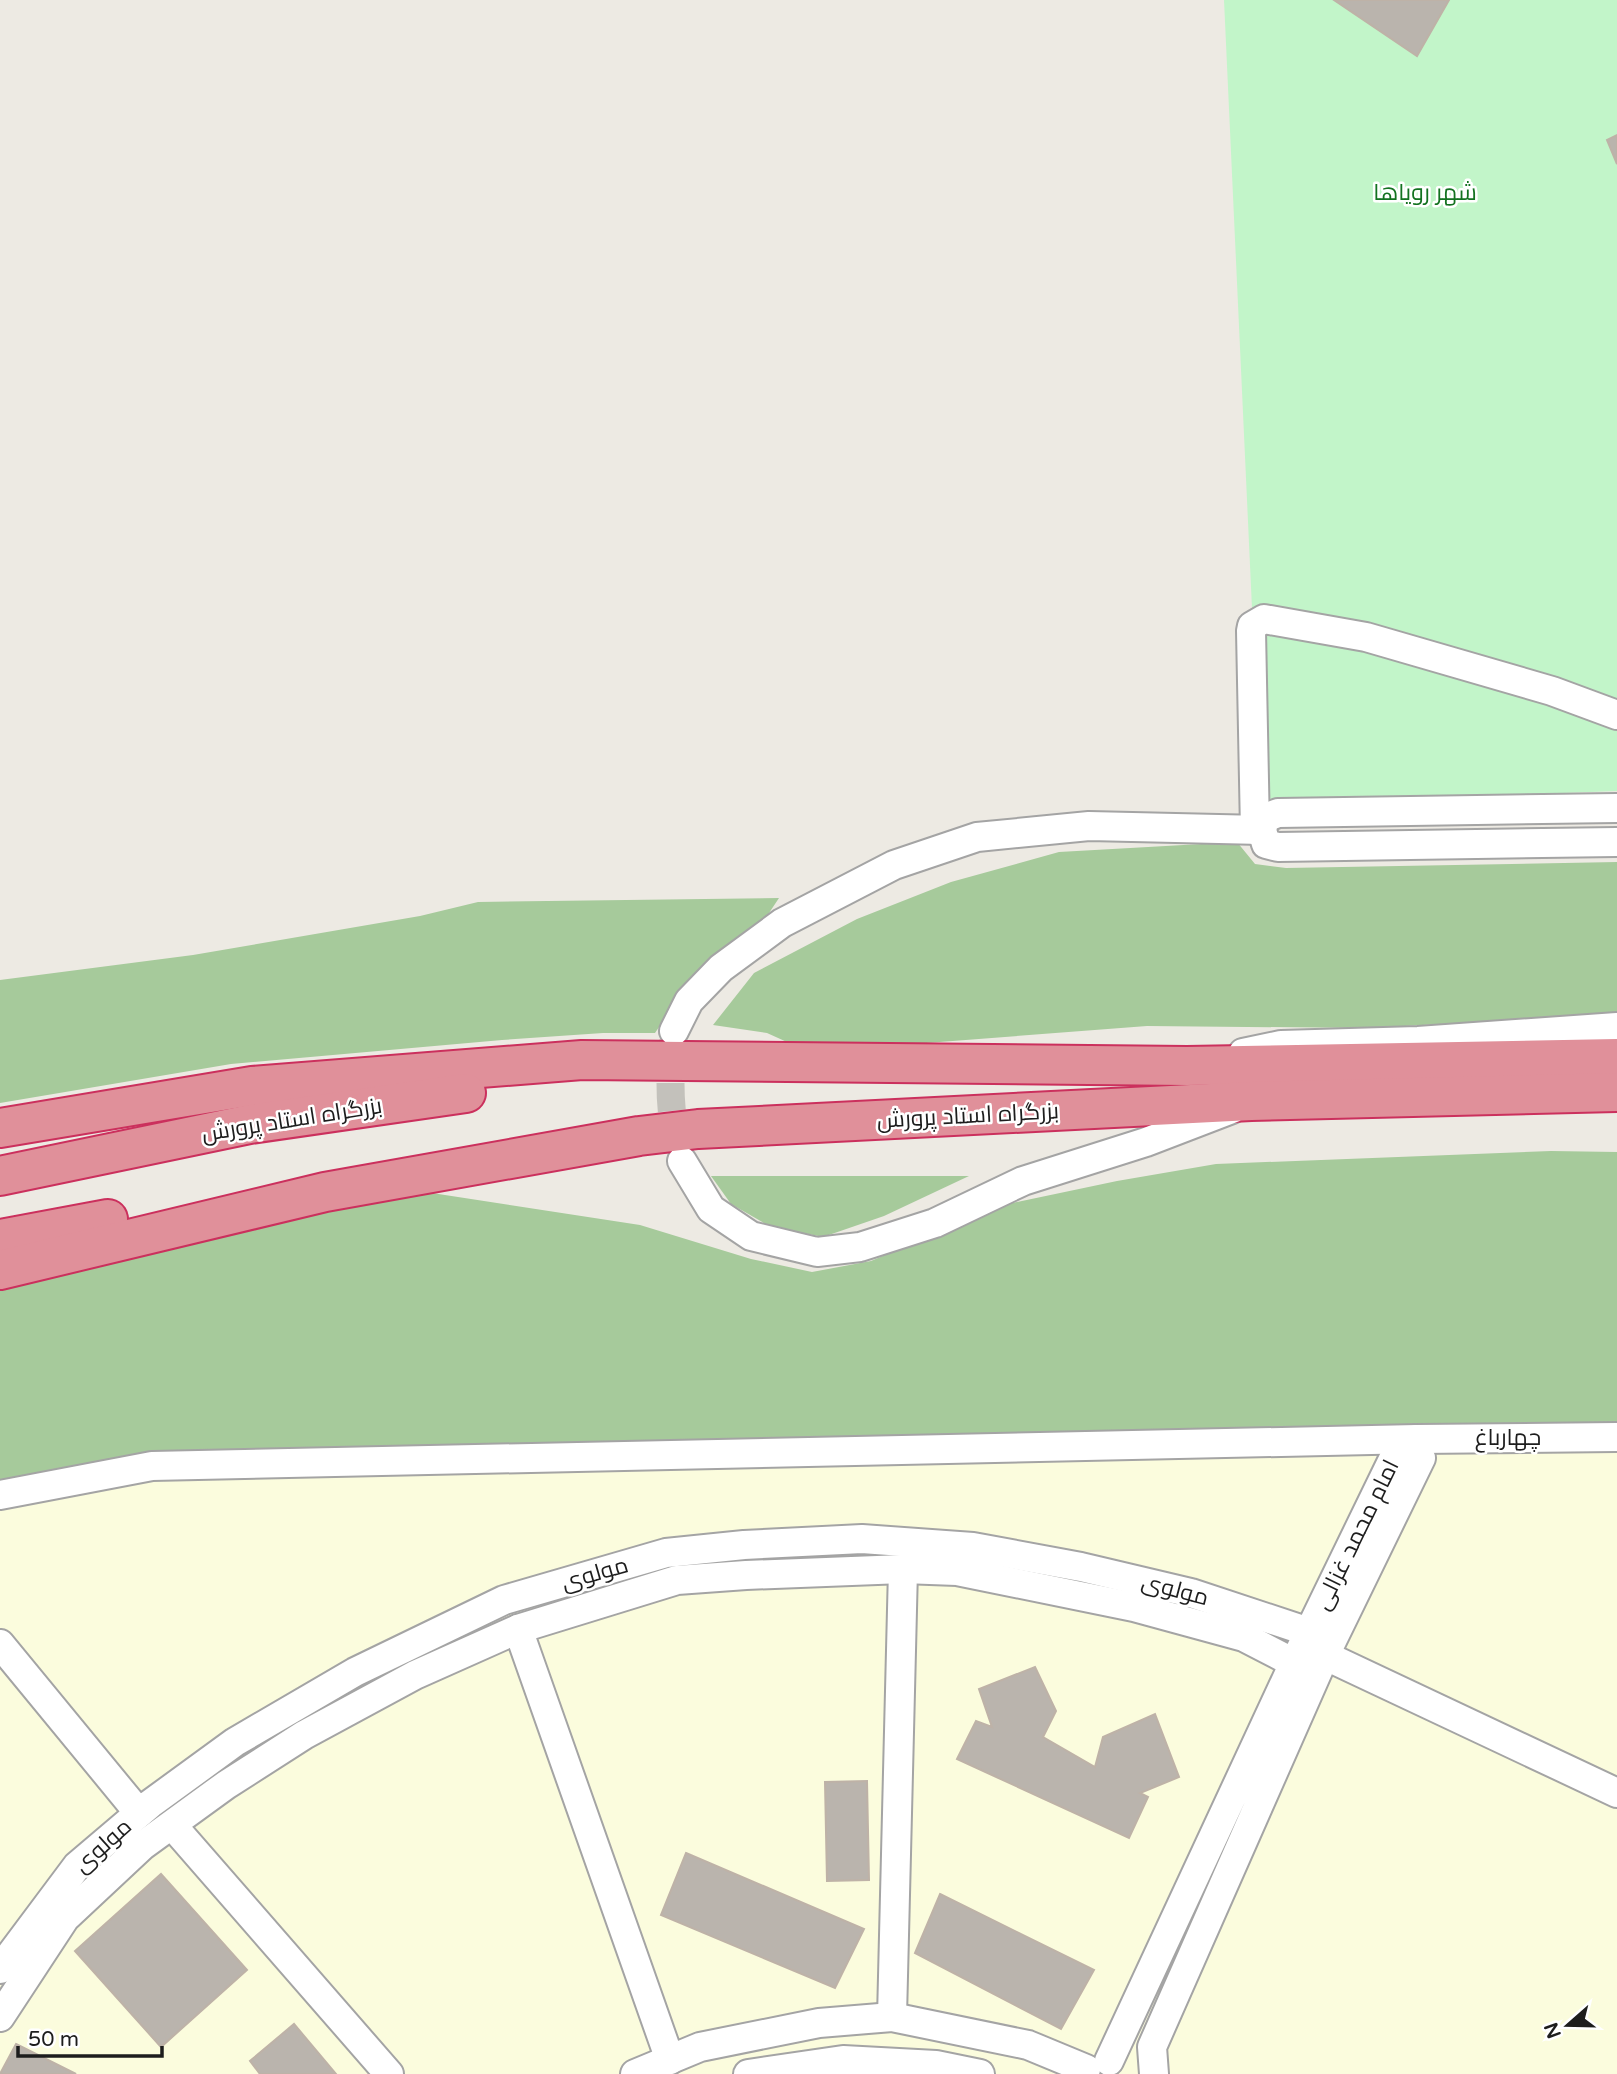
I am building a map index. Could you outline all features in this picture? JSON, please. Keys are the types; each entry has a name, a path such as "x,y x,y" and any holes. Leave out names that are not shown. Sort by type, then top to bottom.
{"highway":[{"name":"بزرگراه استاد پرورش","path":"0,1128 252,1086 582,1060 1187,1066 1617,1058"},
{"name":"بزرگراه استاد پرورش","path":"0,1176 250,1124 465,1093 582,1060"},
{"name":"بزرگراه استاد پرورش","path":"0,1270 325,1192 625,1139 698,1129 1251,1101 1617,1092"},
{"name":"بزرگراه استاد پرورش","path":"0,1239 172,1207 325,1192"}],"street":[{"path":"1617,715 1552,691 1366,637 1264,619 1252,626 1258,830 1266,844 1278,847 1617,842"},
{"path":"1258,830 1265,818 1279,813 1617,808"},
{"path":"674,1031 689,1001 721,968 782,923 894,865 977,837 1089,826 1258,830"},
{"path":"1187,1066 1281,1045 1418,1041 1617,1027"},
{"path":"682,1161 711,1209 751,1236 817,1252 860,1247 935,1223 1023,1181 1146,1142 1251,1101"},
{"name":"چهارباغ","path":"0,1495 152,1466 1412,1447 1617,1437"},
{"name":"امام محمد غزالی","path":"1091,2068 1307,1649 1421,1458 1412,1447"},
{"name":"مولوی","path":"0,2017 65,1919 77,1866 139,1813 235,1742 355,1672 504,1600 666,1553 862,1539 973,1547 1081,1567 1191,1593 1307,1649"},
{"path":"698,1550 701,1578"},
{"path":"892,2017 903,1569"},
{"name":"مولوی","path":"0,1969 72,1894 122,1865 142,1846 226,1785 304,1735 415,1675 518,1629 677,1580 903,1569 957,1571 1134,1607 1244,1637 1307,1649"},
{"path":"535,1591 545,1620"},
{"path":"518,1629 670,2060"},
{"path":"0,1644 139,1813"},
{"path":"1307,1649 1617,1793"},
{"name":"امام محمد غزالی","path":"1154,2074 1152,2047 1307,1649"},
{"path":"172,1825 389,2074"},
{"path":"101,1846 122,1865"},
{"path":"635,2074 700,2047 819,2023 892,2017 1028,2045 1091,2068 1129,2063 1149,2074"},
{"path":"748,2074 843,2060 936,2065 980,2074"}],"shaded area":[{"path":"1617,1430 1617,2074 0,2074 0,1492 141,1461"}],"green space":[{"name":"شهر رویاها","path":"1224,0 1617,0 1617,791 1261,804"},
{"path":"1237,842 1255,864 1286,868 1617,862 1617,1014 1369,1028 1147,1026 848,1049 798,1047 767,1033 713,1025 754,973 857,919 951,882 1059,852"},
{"path":"779,898 767,916 719,954 682,993 655,1033 603,1033 502,1040 231,1064 0,1103 0,980 193,955 420,916 478,902"},
{"path":"1551,1151 1617,1152 1617,1430 212,1461 0,1492 0,1288 419,1191 640,1225 751,1259 812,1272 871,1261 1003,1205 1216,1164"},
{"path":"711,1176 969,1176 884,1216 823,1237 769,1226 731,1204"}],"building":[{"path":"1334,0 1449,0 1417,56"},
{"path":"1617,135 1617,164 1607,140"},
{"path":"1035,1667 1056,1711 1043,1737 1095,1767 1103,1737 1155,1714 1179,1777 1140,1793 1148,1797 1129,1838 957,1759 976,1721 992,1727 979,1689"},
{"path":"867,1781 869,1880 827,1881 825,1782"},
{"path":"686,1853 864,1929 835,1988 661,1915"},
{"path":"161,1874 247,1970 161,2047 75,1951"},
{"path":"940,1894 1094,1970 1061,2029 915,1953"},
{"path":"294,2024 336,2074 260,2074 250,2061"},
{"path":"16,2044 76,2074 0,2074"}],"tunnel":[{"path":"673,1041 671,1096 679,1150"}]}
